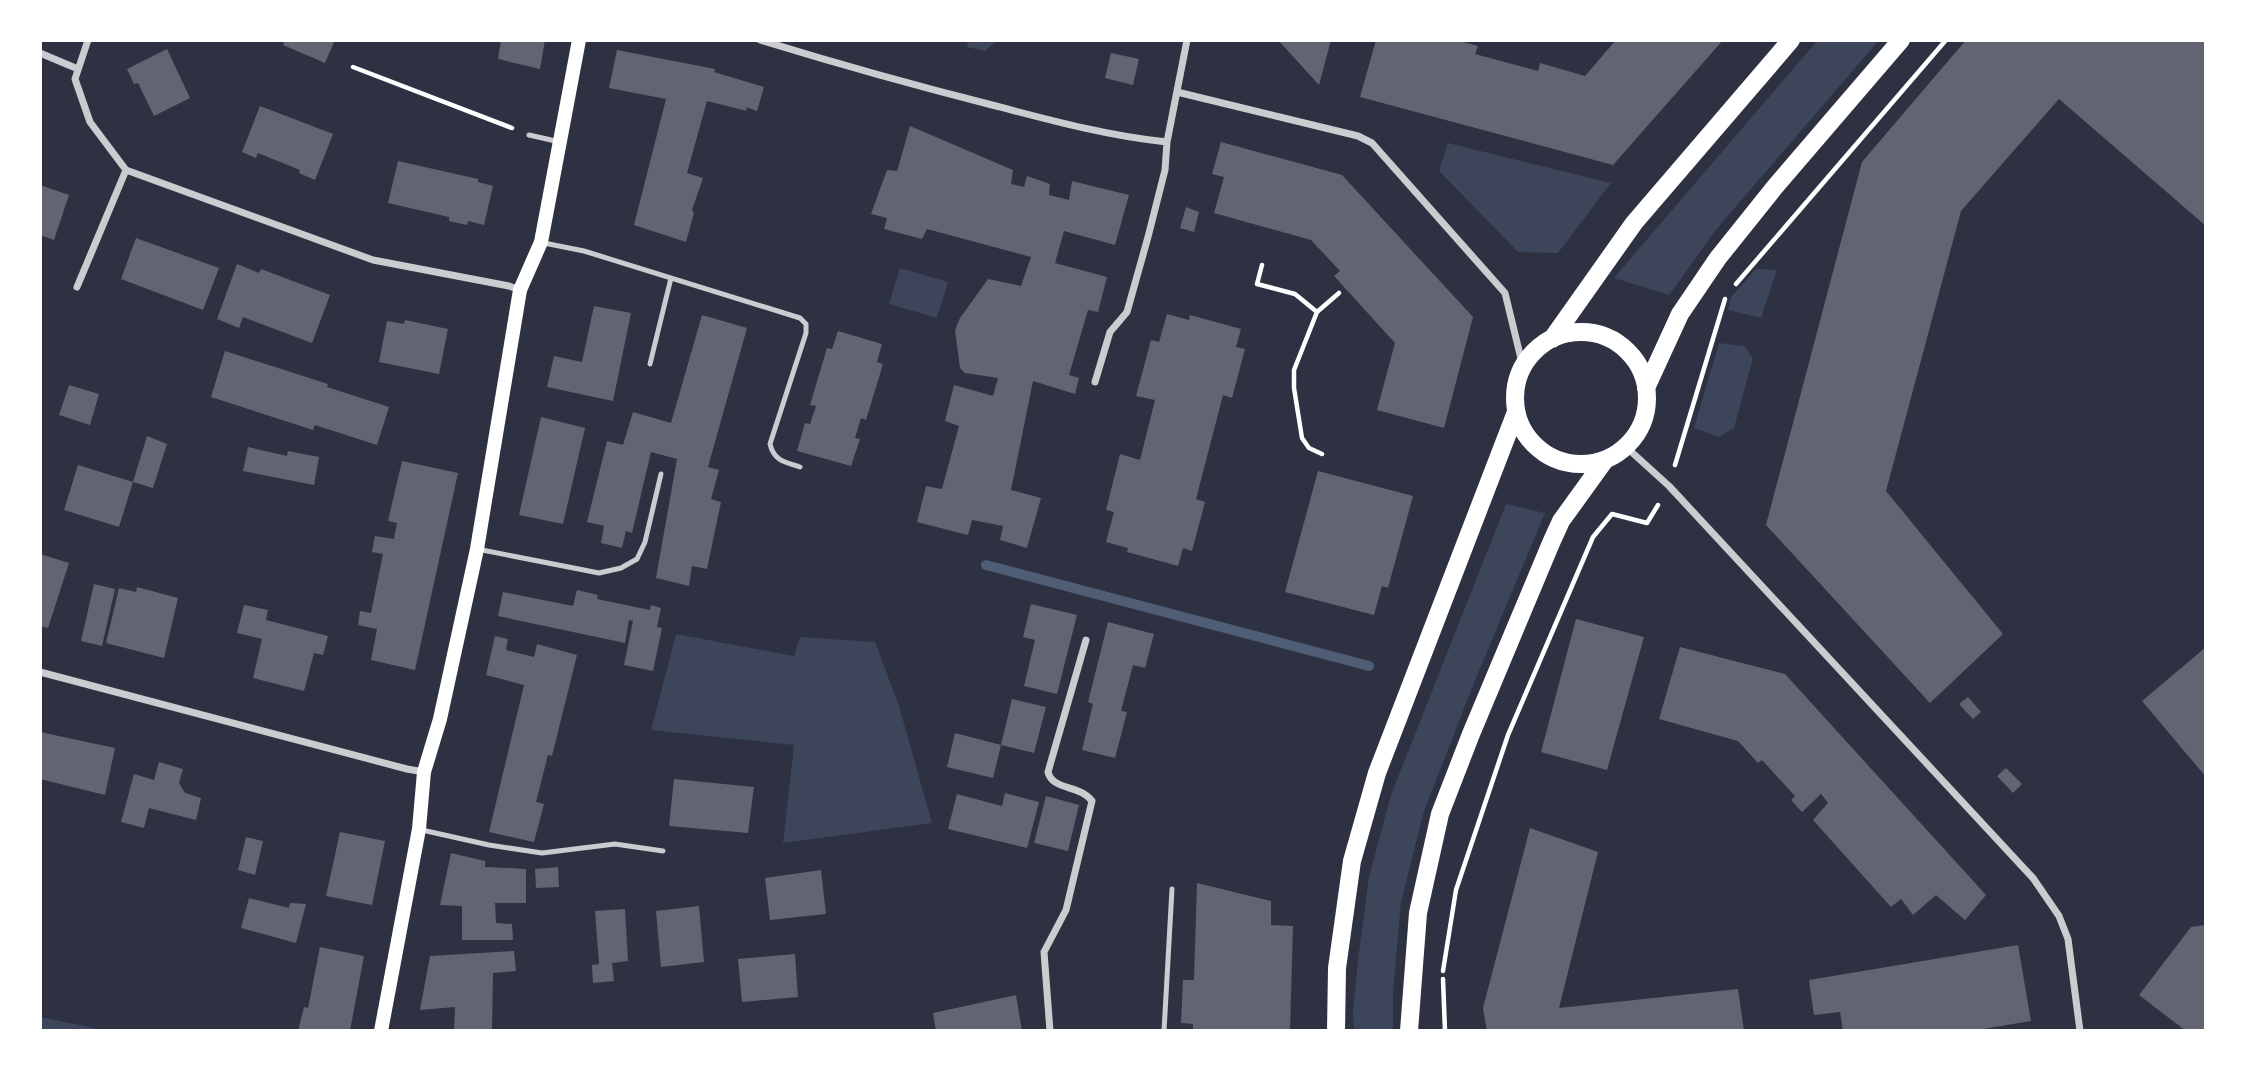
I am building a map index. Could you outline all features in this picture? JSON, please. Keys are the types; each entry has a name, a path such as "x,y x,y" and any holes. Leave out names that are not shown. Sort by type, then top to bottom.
{"main road":[{"path":"381,1031 419,829 424,772 440,719 477,549 520,290 541,242 579,40"},
{"path":"1552,339 1634,223 1791,40"},
{"path":"1646,388 1680,314 1718,258 1774,188 1902,40"},
{"path":"1587,332 1604,336 1632,356 1641,371 1646,388 1646,410 1639,430 1626,447 1605,460 1586,464 1567,463 1549,457 1534,445 1522,430 1514,396 1517,381 1523,366 1535,350 1552,339 1569,333 1587,332"},
{"path":"1336,1031 1337,968 1352,861 1373,786 1516,412"},
{"path":"1409,1031 1418,913 1440,814 1476,721 1561,521 1605,460"}],"street":[{"path":"88,40 75,79 90,122 126,170 373,260 520,290"},
{"path":"760,40 941,92 1067,124 1125,138 1167,142"},
{"path":"1095,382 1110,331 1127,312 1165,170 1167,142 1187,40"},
{"path":"40,53 78,69"},
{"path":"1177,92 1358,136 1372,143 1505,293 1523,366"},
{"path":"77,287 126,170"},
{"path":"1626,447 1669,486 2033,878 2059,916 2068,939 2080,1031"},
{"path":"1050,1031 1044,952 1066,910 1092,801 1085,792 1054,783 1048,772 1086,640"},
{"path":"40,672 424,772"}],"lane":[{"path":"529,135 561,142"},
{"path":"541,242 584,251 800,318 806,324 806,333 770,444 778,460 800,467"},
{"path":"650,364 671,278"},
{"path":"477,549 599,573 621,568 637,559 645,542 661,474"},
{"path":"419,829 489,845 542,853 615,844 663,850"},
{"path":"1164,1031 1172,888"}],"path":[{"path":"1735,285 1946,40"},
{"path":"353,67 529,135"},
{"path":"1262,265 1257,284 1295,294 1317,312"},
{"path":"1322,454 1309,448 1302,438 1294,388 1294,370 1317,312 1339,293"},
{"path":"1446,1031 1443,977 1456,890 1508,735 1593,537 1612,514 1647,523 1669,486 1726,295"}],"shaded area":[{"path":"968,40 997,40 985,51 967,47"},
{"path":"1818,40 1879,40 1715,231 1669,295 1614,278"},
{"path":"1448,143 1611,183 1558,253 1518,252 1439,171"},
{"path":"900,268 948,282 937,318 889,304"},
{"path":"1756,269 1777,270 1761,318 1728,310 1731,297"},
{"path":"1719,343 1744,346 1753,358 1734,428 1719,437 1694,428"},
{"path":"1506,504 1545,513 1423,814 1401,902 1393,992 1393,1031 1354,1031 1358,960 1369,877 1391,795"},
{"path":"676,634 794,656 800,637 875,642 899,706 932,823 783,843 794,745 651,730"},
{"path":"40,1017 109,1031 40,1031"}],"building":[{"path":"285,40 335,40 325,63 283,45"},
{"path":"501,40 545,40 540,69 498,59"},
{"path":"1278,40 1331,40 1319,85"},
{"path":"1376,40 1456,40 1478,46 1475,54 1538,71 1540,63 1585,76 1616,40 1723,40 1613,165 1360,97"},
{"path":"1966,40 2206,40 2206,226 2059,99 1961,211 1886,491 2003,634 1930,703 1766,525 1862,162"},
{"path":"167,49 190,98 154,116 138,83 134,84 127,69"},
{"path":"617,50 715,69 714,72 764,87 757,111 707,101 687,173 703,178 692,210 694,213 686,242 634,225 666,99 609,88"},
{"path":"1111,53 1139,59 1133,85 1105,78"},
{"path":"260,106 333,134 315,180 299,173 300,170 258,153 256,158 242,152"},
{"path":"910,126 1013,170 1011,184 1024,187 1027,176 1050,184 1049,195 1069,200 1072,181 1129,195 1115,245 1064,231 1055,263 1107,277 1098,312 1088,310 1069,375 1079,378 1075,394 1033,381 1011,490 1041,498 1027,548 1000,540 1003,526 972,520 968,535 917,522 926,486 942,489 959,426 945,421 954,385 993,396 998,378 965,373 960,368 955,330 960,318 988,279 1021,286 1031,257 927,229 922,239 884,229 887,218 871,214 887,170 897,171"},
{"path":"1221,142 1342,175 1473,317 1444,428 1377,410 1395,343 1334,276 1340,271 1311,240 1214,213 1224,177 1212,174"},
{"path":"398,161 478,179 478,182 493,186 484,225 468,221 467,225 449,221 449,217 388,203"},
{"path":"40,185 69,195 54,240 40,235"},
{"path":"1186,207 1199,212 1194,232 1180,228"},
{"path":"136,238 219,268 203,310 121,279"},
{"path":"237,264 259,273 261,269 330,295 312,343 243,317 239,328 217,319"},
{"path":"594,306 631,313 613,401 547,387 554,356 582,362"},
{"path":"1167,314 1189,320 1190,315 1241,329 1236,347 1245,349 1232,398 1223,395 1196,499 1205,502 1192,551 1183,548 1178,566 1127,552 1128,548 1106,542 1114,512 1106,510 1120,454 1140,460 1155,400 1136,396 1151,340 1159,342"},
{"path":"702,315 747,328 708,467 719,470 711,499 721,502 707,569 692,566 689,586 656,578 677,459 651,452 632,533 626,531 622,548 601,543 604,526 587,522 607,441 623,445 633,412 671,423"},
{"path":"405,320 448,329 439,374 379,362 387,321 404,324"},
{"path":"838,331 882,344 877,362 883,364 866,420 861,418 855,438 860,439 851,466 797,451 805,423 810,424 816,406 810,405 827,348 832,349"},
{"path":"225,351 389,407 377,445 315,425 313,430 211,397"},
{"path":"69,385 99,394 90,425 59,415"},
{"path":"541,417 585,428 563,524 519,515"},
{"path":"147,436 167,444 153,488 133,482"},
{"path":"248,447 287,456 288,451 319,457 314,485 243,471"},
{"path":"402,461 458,473 415,670 371,660 377,629 358,625 360,611 371,613 383,554 372,552 375,536 394,539 397,523 388,521"},
{"path":"78,465 133,482 119,527 64,510"},
{"path":"1318,471 1413,496 1388,588 1382,586 1374,615 1285,592"},
{"path":"40,554 69,563 48,628 40,626"},
{"path":"94,584 115,589 102,646 81,641"},
{"path":"137,587 178,598 164,658 106,643 119,588 136,592"},
{"path":"577,590 598,595 597,599 650,610 651,605 661,608 657,627 662,628 653,671 624,665 633,621 629,620 625,643 498,616 503,592 573,606"},
{"path":"1031,604 1077,615 1057,694 1024,686 1035,640 1023,637"},
{"path":"244,605 268,610 266,620 328,636 323,655 314,653 304,691 253,678 262,639 237,633"},
{"path":"1576,619 1644,637 1607,770 1541,752"},
{"path":"1108,622 1154,634 1145,668 1133,665 1121,711 1127,712 1115,758 1082,750 1093,704 1088,702"},
{"path":"495,636 508,639 506,650 534,657 537,644 577,655 552,756 548,755 536,802 544,804 534,842 489,832 524,685 486,675"},
{"path":"1680,647 1785,674 1986,895 1965,920 1936,895 1913,915 1901,899 1891,907 1813,820 1828,803 1821,794 1802,812 1791,800 1795,796 1762,760 1758,763 1738,741 1659,719"},
{"path":"2206,647 2206,777 2142,701"},
{"path":"1968,697 1981,712 1973,719 1959,704"},
{"path":"1012,699 1046,707 1034,753 1001,745"},
{"path":"40,732 115,748 105,795 40,779"},
{"path":"955,733 1001,745 993,778 947,767"},
{"path":"159,762 183,769 179,783 185,793 201,798 196,820 149,808 144,828 121,822 134,774 154,780"},
{"path":"2006,768 2022,784 2013,793 1997,776"},
{"path":"674,779 754,787 748,833 669,826"},
{"path":"1005,793 1039,802 1027,848 948,829 957,794 1002,806"},
{"path":"1046,796 1079,805 1068,851 1034,843"},
{"path":"1530,828 1598,852 1559,1008 1738,989 1744,1031 1487,1031 1483,1008"},
{"path":"340,832 385,841 372,905 326,896"},
{"path":"246,837 263,841 255,875 238,870"},
{"path":"451,853 485,861 485,867 526,869 526,903 495,903 496,923 512,924 513,940 462,940 462,906 440,905"},
{"path":"558,867 559,887 536,888 535,869"},
{"path":"821,870 826,914 770,920 765,878"},
{"path":"1197,883 1271,901 1271,925 1293,926 1290,1031 1193,1031 1193,1024 1181,1023 1183,980 1194,980"},
{"path":"249,898 289,908 290,903 306,904 296,943 241,928"},
{"path":"699,906 704,962 661,967 656,911"},
{"path":"625,909 628,961 612,963 614,981 593,983 592,965 599,964 595,911"},
{"path":"2206,925 2206,1031 2186,1031 2139,995 2191,927"},
{"path":"2018,945 2031,1021 1971,1031 1843,1031 1840,1012 1814,1015 1809,980"},
{"path":"320,947 364,956 350,1031 298,1031 304,1007 308,1008"},
{"path":"514,951 516,971 493,973 492,1031 454,1031 455,1007 420,1010 430,956"},
{"path":"795,954 798,997 742,1002 738,959"},
{"path":"1016,995 1022,1031 936,1031 933,1013"}],"waterway":[{"path":"986,565 1369,666"}]}
